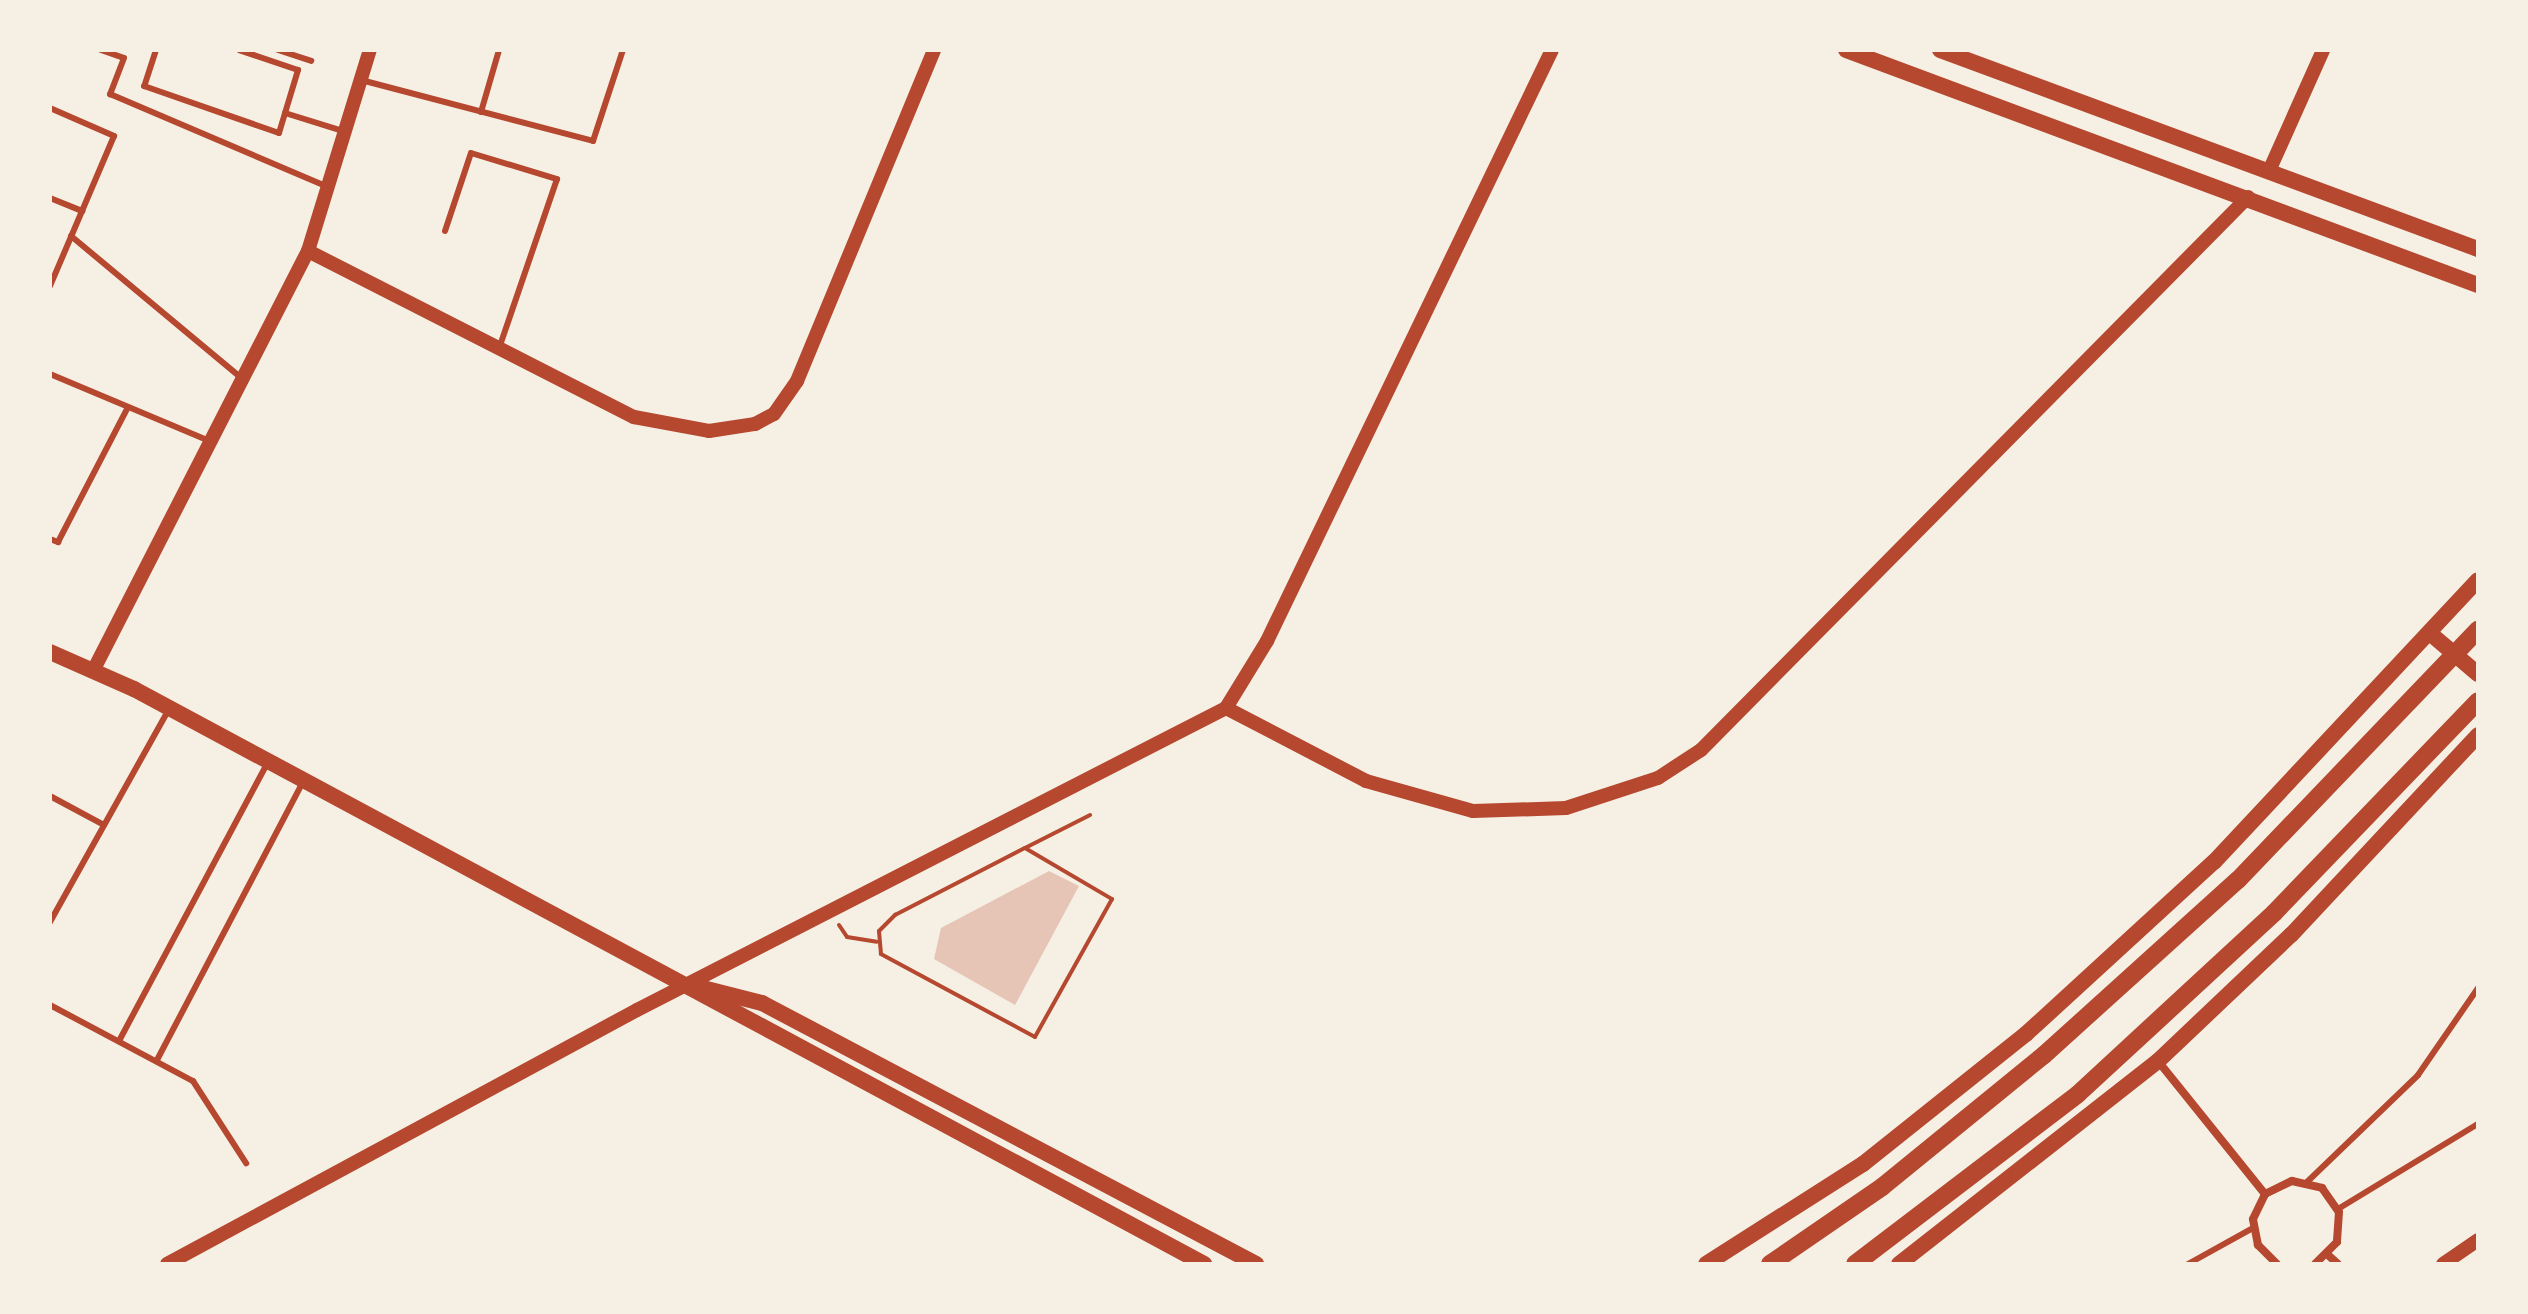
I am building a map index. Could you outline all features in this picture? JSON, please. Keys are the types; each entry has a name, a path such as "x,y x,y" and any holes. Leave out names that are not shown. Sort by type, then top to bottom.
{"highway":[{"path":"1770,1264 1882,1187 2056,1045 2238,880 2478,630"},
{"path":"1855,1264 2078,1094 2274,913 2478,701"}],"main road":[{"path":"1846,50 2478,285"},
{"path":"1940,50 2478,249"},
{"path":"1706,1264 1863,1164 2026,1034 2214,862 2432,635 2478,580"},
{"path":"2432,635 2478,674"},
{"path":"50,652 170,709 304,780 689,985 715,1007 1204,1264"},
{"path":"1899,1264 2158,1061 2301,924 2478,735"},
{"path":"689,985 762,1003 1256,1264"}],"street":[{"path":"93,671 308,251 370,50"},
{"path":"308,251 499,348 659,424 731,430 774,414 797,381 934,50"},
{"path":"167,1264 689,985 1226,708 1267,641 1552,50"},
{"path":"2269,171 2323,50"},
{"path":"1226,708 1366,781 1473,811 1566,808 1658,778 1701,750 2248,197"},
{"path":"2158,1061 2265,1194"},
{"path":"2265,1194 2307,1182 2338,1209 2341,1227 2328,1255 2315,1264"},
{"path":"2265,1194 2253,1228 2258,1245 2277,1264"},
{"path":"2443,1264 2478,1240"},
{"path":"2328,1255 2338,1264"}],"lane":[{"path":"101,50 124,58 110,94 329,187"},
{"path":"156,50 144,86 279,133 298,70 239,50"},
{"path":"278,50 311,61"},
{"path":"481,112 499,50"},
{"path":"361,80 593,141 623,50"},
{"path":"50,108 114,136 50,286"},
{"path":"285,113 346,132"},
{"path":"445,231 471,153 557,179 499,348"},
{"path":"50,198 82,211"},
{"path":"71,236 243,379"},
{"path":"50,374 211,442"},
{"path":"50,539 58,542 128,407"},
{"path":"51,917 170,709"},
{"path":"119,1041 268,762"},
{"path":"157,1060 304,780"},
{"path":"50,796 104,825"},
{"path":"2307,1182 2418,1075 2478,988"},
{"path":"50,1005 157,1060 200,1086 246,1163"},
{"path":"2338,1209 2478,1124"},
{"path":"2188,1264 2253,1228"}],"path":[{"path":"1025,848 1112,899 1044,1033 1035,1037 881,954 877,942 882,923 895,915 1025,848 1090,815"},
{"path":"831,912 847,937 877,942"}],"building":[{"path":"1049,871 1079,886 1015,1005 934,959 941,928"}]}
